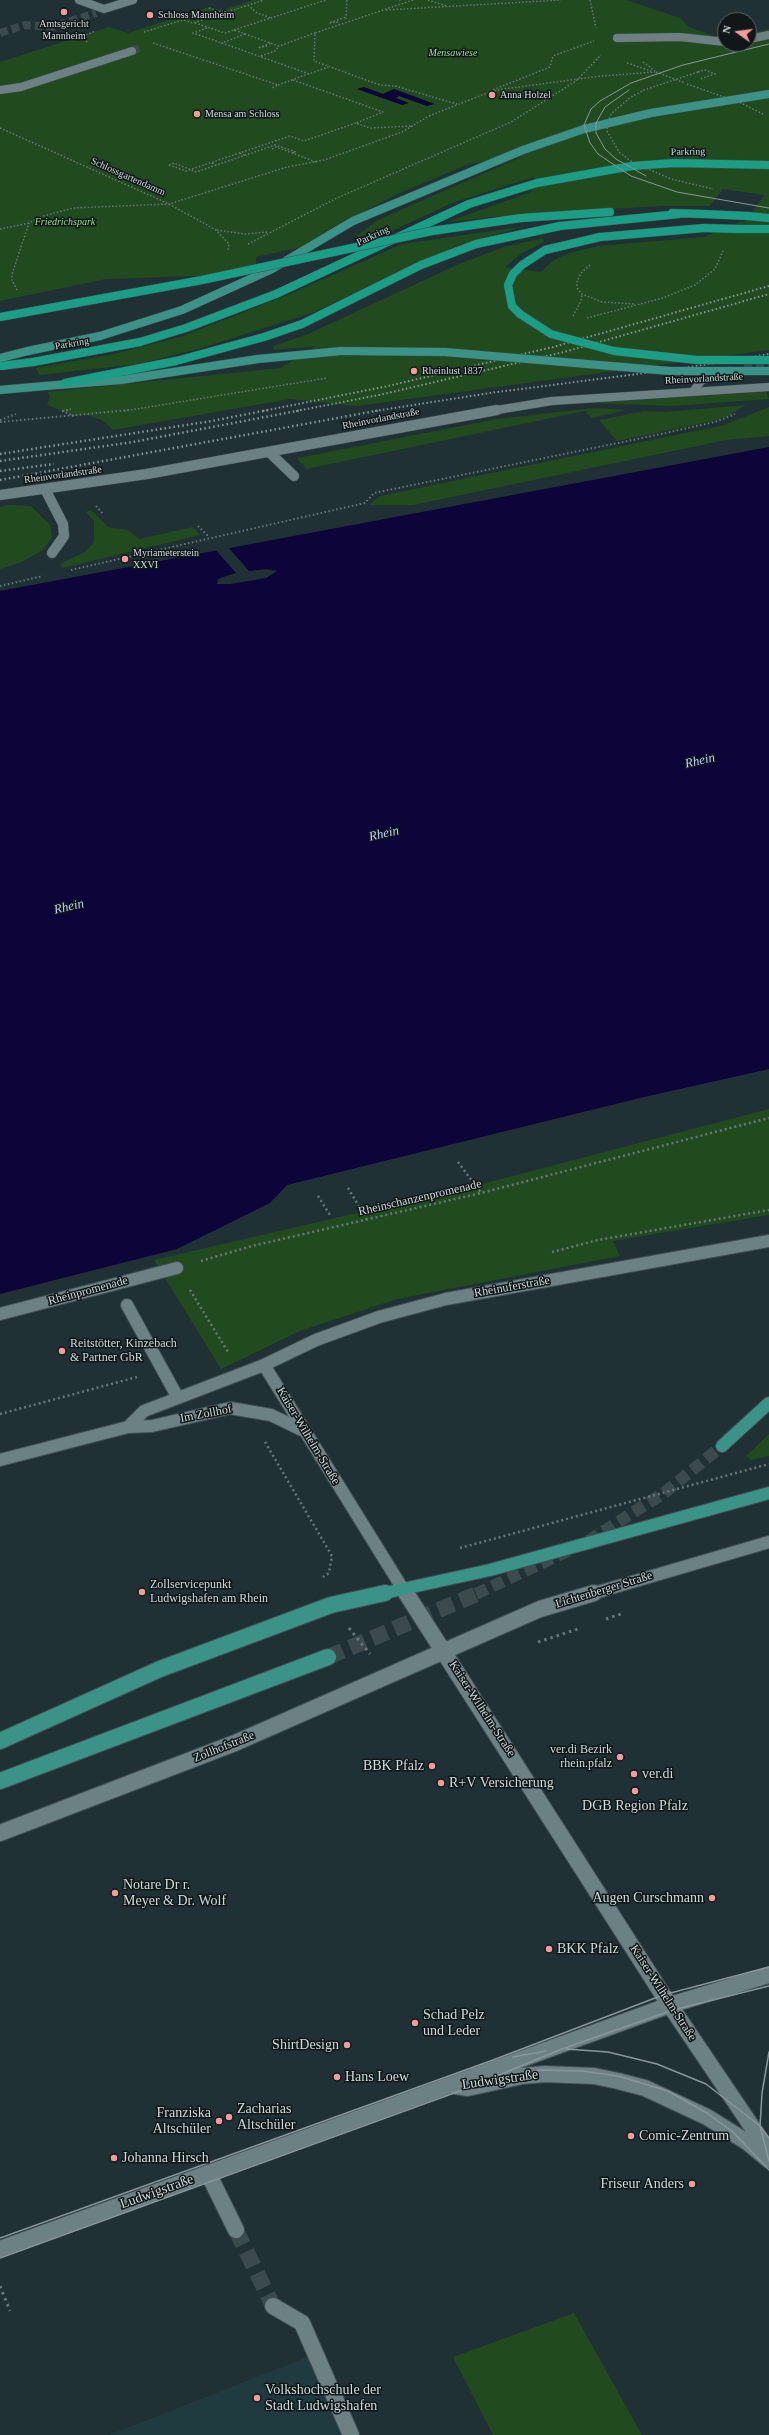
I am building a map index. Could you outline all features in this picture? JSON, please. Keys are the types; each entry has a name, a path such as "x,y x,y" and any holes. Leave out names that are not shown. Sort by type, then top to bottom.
{"highway":[{"name":"Parkring","path":"0,364 33,362 133,343 193,325 276,294 469,204 537,183 639,166 674,163 766,165"},
{"path":"0,317 202,280 432,231 521,218 610,212 703,214 769,218"},
{"path":"65,383 176,361 264,337 302,324 421,266 476,244 560,226 679,214"},
{"path":"769,229 704,228 600,236 545,250 522,265 513,274 508,285 508,294 512,306 520,314 551,334 614,352 697,360 769,360"}],"main road":[{"path":"0,364 28,351 100,336 189,306 272,269 354,221 412,195 523,150 584,129 651,113 769,94"},
{"path":"0,390 65,383 122,380 258,359 341,351 445,352 670,371 769,371"},
{"path":"722,1446 769,1403"},
{"path":"0,1740 160,1669 331,1605 405,1590 490,1570 769,1493"},
{"path":"0,1781 328,1657"}],"street":[{"path":"79,0 104,9"},
{"path":"96,13 133,0"},
{"path":"757,37 769,35"},
{"path":"617,38 680,37 717,41"},
{"path":"0,90 21,87 132,51"},
{"path":"694,390 702,380 715,374 742,368"},
{"name":"Rheinvorlandstraße","path":"0,495 147,474 458,416 552,401 694,390 769,387"},
{"path":"269,452 294,476"},
{"path":"45,489 63,524 64,536 52,553"},
{"name":"Rheinuferstraße","path":"264,1365 316,1340 378,1317 446,1299 769,1241"},
{"name":"Rheinpromenade","path":"0,1314 177,1268"},
{"path":"127,1305 178,1398"},
{"name":"Im Zollhof","path":"128,1426 144,1411 264,1365"},
{"name":"Kaiser-Wilhelm-Straße","path":"264,1365 304,1431 670,2005 769,2152"},
{"name":"Im Zollhof","path":"0,1460 128,1426 152,1426 230,1408 246,1409 271,1415 304,1431"},
{"name":"Lichtenberger Straße","path":"444,1650 540,1609 767,1542"},
{"name":"Zollhofstraße","path":"0,1833 235,1743 444,1650"},
{"name":"Ludwigstraße","path":"0,2249 670,2005 769,1975"},
{"name":"Ludwigstraße","path":"450,2085 468,2088 522,2076 545,2074 594,2076 618,2081 652,2091 707,2117 747,2142 769,2160"},
{"path":"208,2173 236,2230"},
{"path":"273,2306 302,2323 351,2435"}],"path":[{"path":"194,23 225,33 325,0"},
{"path":"345,23 347,0"},
{"path":"261,56 275,51 280,46 413,0"},
{"path":"428,0 449,7"},
{"path":"382,11 561,0"},
{"path":"590,0 596,26"},
{"path":"248,5 257,13 272,18"},
{"path":"209,8 226,12"},
{"path":"338,22 329,23 346,17"},
{"path":"208,28 193,33 309,74"},
{"path":"234,30 280,46"},
{"path":"83,36 94,32"},
{"path":"218,44 245,34"},
{"path":"315,34 314,61 380,85 395,86 457,104"},
{"path":"487,93 498,86 550,67 553,56 598,40"},
{"path":"152,42 278,85"},
{"path":"267,46 258,48 271,43"},
{"path":"216,230 245,234 272,232 337,198 511,122 576,81 592,66 602,51"},
{"path":"272,88 328,67"},
{"path":"705,78 715,74 705,70 644,90 631,97 612,113 608,121 608,130 611,141 619,152 632,162 671,179 718,190"},
{"path":"0,228 29,223 40,217 73,208 169,204 287,167 316,162 402,132 429,116 457,104 487,93 522,85 576,81 601,76 655,72 741,103 763,114"},
{"path":"291,153 296,152 275,144 196,172 191,170 187,168 174,163 169,165 186,171 193,169 212,163 290,136 304,141 383,112 293,80"},
{"path":"356,123 370,128 414,126"},
{"name":"Schlossgartendamm","path":"0,128 169,204 216,230 228,244 226,254"},
{"path":"272,149 276,147 316,162"},
{"path":"240,153 247,156"},
{"path":"212,163 218,166"},
{"path":"19,292 12,280 12,274 24,233 29,223"},
{"path":"571,318 581,301 582,294 602,302 640,304 684,290 706,278 715,269 722,251"},
{"path":"70,570 209,537 365,503 374,493 715,422 740,412"},
{"path":"0,422 75,416"},
{"path":"96,506 104,515"},
{"path":"198,526 209,537"},
{"path":"0,586 46,575"},
{"name":"Rheinschanzenpromenade","path":"177,1268 252,1246 481,1193 769,1118"},
{"path":"458,1162 481,1193"},
{"path":"348,1188 367,1220"},
{"path":"318,1196 330,1215"},
{"path":"177,1268 231,1357"},
{"path":"0,1414 163,1370"},
{"path":"246,1409 332,1556 329,1573 314,1584 387,1676"},
{"path":"453,1550 769,1464"},
{"path":"0,2286 10,2311"}],"shaded area":[{"name":"Volkshochschule der Stadt Ludwigshafen","path":"314,2354 354,2435 109,2435 295,2362"}],"green space":[{"path":"253,0 627,0 680,18 689,27 717,37 717,52 757,52 757,32 769,29 769,350 357,406 290,399 113,430 102,420 87,415 75,416 47,405 50,397 48,392 280,368 316,346 274,350 273,346 306,335 459,264 504,247 543,238 544,242 522,253 505,267 541,272 554,260 569,253 598,246 704,237 739,222 745,222 764,195 723,189 710,206 664,206 520,214 447,222 531,192 534,177 452,203 392,231 355,237 378,220 523,156 469,164 400,193 333,227 302,247 256,257 256,274 106,279 0,301 0,62 109,27 128,33 209,7 220,11"},
{"path":"526,226 458,245 312,313 198,349 138,364 39,375 36,368 114,354 183,336 290,294 402,244"},
{"path":"766,392 769,399 673,406 589,403"},
{"path":"746,405 728,416 713,421 617,441 599,420 644,411 666,412"},
{"path":"769,407 769,436 726,440 413,505 369,505 380,496 724,425"},
{"path":"594,408 626,410 592,418 585,411 306,469 297,458 497,419"},
{"path":"7,505 31,506 51,526 52,538 43,550 20,563 0,569 0,507"},
{"path":"91,510 108,527 128,530 139,539 193,527 200,535 62,568 60,564 85,552 94,542 94,521 86,512"},
{"path":"769,1109 769,1215 613,1241 620,1256 397,1299 300,1331 221,1369 154,1260 482,1184"},
{"path":"769,1434 769,1456 751,1460 746,1456"},
{"path":"574,2313 642,2435 493,2435 453,2357"}],"water":[{"path":"364,87 383,94 394,89 435,104 427,106 399,96 396,98 409,103 402,105 357,89"},
{"name":"Rhein","path":"769,447 769,1069 644,1097 287,1185 270,1203 177,1249 0,1294 0,591"}],"pier":[{"path":"227,546 249,571 267,569 277,571 266,578 231,584 217,584 218,579 236,573 214,548"}],"tunnel":[{"path":"0,33 25,25 52,27 96,13"},
{"path":"132,51 143,47"},
{"path":"744,368 769,367"},
{"path":"588,1541 664,1493 722,1446"},
{"path":"476,1594 570,1550"},
{"path":"328,1657 479,1593"},
{"path":"236,2230 273,2306"}],"tram line":[{"path":"769,44 683,65 631,83 600,101 591,109 584,125 590,143 598,154 631,176 677,192 769,208"},
{"path":"629,90 605,107 596,123 596,133 605,149 616,159 646,176"},
{"path":"0,2238 493,2060 663,1995 769,1967"},
{"path":"0,2258 468,2088 562,2049 673,2010 769,1986"},
{"path":"566,2049 608,2052 657,2064 706,2084 760,2126"},
{"path":"513,2057 546,2051"},
{"path":"760,2126 762,2093 769,2052"},
{"path":"495,2081 540,2070 582,2071 618,2076 668,2091 707,2113 733,2132 769,2170"},
{"path":"760,2126 769,2138"},
{"path":"760,2126 769,2161"}],"railway":[{"path":"268,410 388,386 553,347 769,286"},
{"path":"296,411 379,395 564,352 769,294"},
{"path":"379,410 490,393 684,368 769,354"},
{"path":"0,454 212,421 268,410"},
{"path":"263,411 268,410"},
{"path":"0,461 133,442 302,410"},
{"path":"0,480 379,410"},
{"path":"0,471 54,464"}],"place":[{"name":"Amtsgericht Mannheim","path":"64,12"},
{"name":"Schloss Mannheim","path":"150,15"},
{"name":"Anna Holzel","path":"492,95"},
{"name":"Mensa am Schloss","path":"197,114"},
{"name":"Rheinlust 1837","path":"414,371"},
{"name":"Myriameterstein XXVI","path":"125,559"},
{"name":"Reitstötter, Kinzebach & Partner GbR","path":"62,1351"},
{"name":"Zollservicepunkt Ludwigshafen am Rhein","path":"142,1592"},
{"name":"ver.di Bezirk rhein.pfalz","path":"620,1757"},
{"name":"BBK Pfalz","path":"432,1766"},
{"name":"ver.di","path":"634,1774"},
{"name":"R+V Versicherung","path":"441,1783"},
{"name":"DGB Region Pfalz","path":"635,1791"},
{"name":"Notare Dr r. Meyer & Dr. Wolf","path":"115,1893"},
{"name":"Augen Curschmann","path":"712,1898"},
{"name":"BKK Pfalz","path":"549,1949"},
{"name":"Schad Pelz und Leder","path":"415,2023"},
{"name":"ShirtDesign","path":"347,2045"},
{"name":"Hans Loew","path":"337,2077"},
{"name":"Zacharias Altschüler","path":"229,2117"},
{"name":"Franziska Altschüler","path":"219,2121"},
{"name":"Comic-Zentrum","path":"631,2136"},
{"name":"Johanna Hirsch","path":"114,2158"},
{"name":"Friseur Anders","path":"692,2184"},
{"name":"Volkshochschule der Stadt Ludwigshafen","path":"257,2398"}],"park label":[{"name":"Mensawiese","path":"453,53"},
{"name":"Friedrichspark","path":"65,222"}]}
